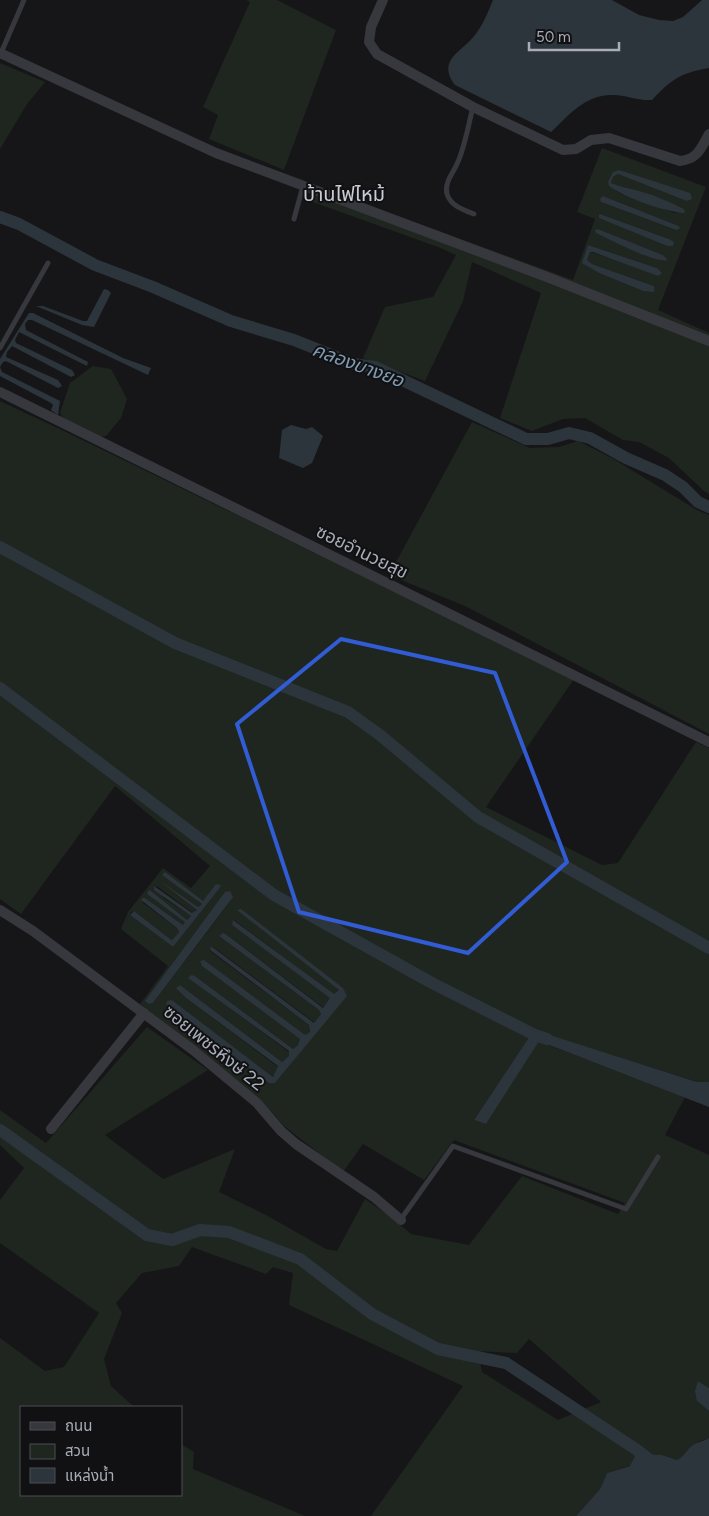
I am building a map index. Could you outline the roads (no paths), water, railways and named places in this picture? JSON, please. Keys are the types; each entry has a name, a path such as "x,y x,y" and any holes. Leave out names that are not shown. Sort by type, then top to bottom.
{"street":[{"path":"383,0 371,27 369,42 377,54 473,107 563,150 576,149 591,140 609,138 680,161 690,160 696,155 709,134"},
{"path":"0,53 216,153 709,340"},
{"name":"ซอยอำนวยสุข","path":"0,392 709,742"},
{"name":"ซอยเพชรหึงษ์ 22","path":"0,910 33,931 193,1050 257,1103 281,1131 296,1144 374,1197 401,1220"},
{"path":"51,1129 144,1013"}],"lane":[{"path":"0,53 24,0"},
{"path":"473,107 458,163 446,185 446,192 450,201 458,208 474,214"},
{"path":"294,219 303,186"},
{"path":"0,348 48,263"},
{"path":"401,1220 453,1146 626,1209 658,1157"}],"water":[{"path":"493,0 612,0 639,15 673,21 683,17 702,0 709,0 709,68 691,72 677,78 652,100 613,95 594,98 571,113 551,132 455,85 450,76 448,69 453,57 478,31"},
{"path":"619,170 690,193 692,199 687,201 618,174 613,177 611,183 662,199 684,209 685,213 646,204 616,191 609,186 608,182 613,172"},
{"path":"603,196 679,226 680,229 676,230 601,202 600,199"},
{"path":"600,214 669,239 674,242 673,246 667,246 599,218"},
{"path":"598,229 663,255 668,260 654,258 632,250 596,233 595,230"},
{"path":"588,245 657,268 662,273 658,276 593,252 590,252 587,260 592,264 654,286 654,292 643,291 599,273 582,263"},
{"path":"104,289 111,293 94,327 82,325 36,306 43,306 87,321"},
{"path":"29,313 33,313 123,358 151,368 148,375 32,320 28,320 25,324 26,330 88,362 87,366 19,332 15,340 16,343 72,370 75,375 71,377 12,346 7,352 6,357 58,380 62,386 58,388 6,361 0,367 0,359"},
{"path":"0,367 2,372 60,401 58,415 51,410 53,405 51,403 0,376"},
{"path":"291,425 306,429 312,427 323,436 312,463 303,468 279,458 282,430"},
{"path":"165,872 203,901 216,884 221,885 173,947 130,915 134,911 172,940 179,932 177,928 141,900 145,898 183,925 185,922 147,894 148,891 150,890 187,920 191,916 154,890 154,886 192,913 197,910 159,880 198,907 202,904 162,875"},
{"path":"230,891 233,897 153,1003 149,1004 145,1001 225,892"},
{"path":"241,909 343,988 347,996 275,1083 269,1083 166,1005 167,1001 172,1000 273,1077 278,1066 186,998 176,988 180,985 282,1062 289,1056 289,1051 188,978 191,975 195,976 293,1049 298,1045 300,1039 202,966 200,961 204,960 305,1035 310,1032 309,1025 210,950 211,946 314,1023 321,1014 319,1010 219,936 223,933 227,935 323,1008 330,998 232,925 233,920 334,994 339,990 237,910"},
{"path":"534,1030 697,1082 709,1082 709,1107 539,1041 486,1124 474,1120"},
{"path":"698,1381 709,1388 709,1411 697,1401 695,1391"},
{"path":"709,1438 709,1516 576,1516 600,1489 607,1473 630,1466 636,1454 662,1455 677,1460 693,1445"}],"waterway":[{"name":"คลองบางยอ","path":"0,217 19,224 95,265 153,287 231,321 294,340 354,364 375,367 526,439 548,439 569,433 590,438 626,458 665,475 683,487 698,502 709,507"},
{"path":"0,547 175,643 348,712 380,735 478,817 709,948"},
{"path":"0,688 274,895 432,983 535,1035 547,1039"},
{"path":"0,1130 147,1235 172,1240 200,1230 229,1232 300,1259 372,1314 438,1349 506,1363 655,1464"}],"district":[{"name":"บ้านไฟไหม้","path":"344,194"}]}
